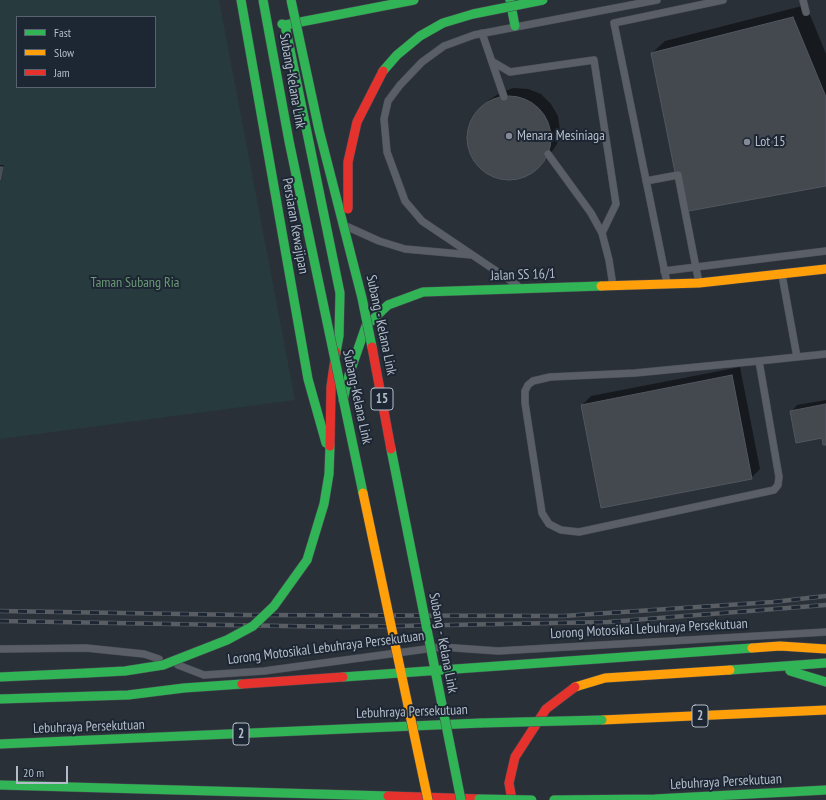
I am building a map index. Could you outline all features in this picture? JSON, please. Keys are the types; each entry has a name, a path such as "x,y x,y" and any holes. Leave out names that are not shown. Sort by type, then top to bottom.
{"main road":[{"name":"Persiaran Kewajipan","path":"241,0 308,379 329,456"},
{"path":"254,0 270,18 285,25 414,0"},
{"name":"Subang-Kelana Link","path":"263,0 289,141 428,800"},
{"name":"Subang - Kelana Link","path":"290,0 319,130 362,298 461,800"},
{"path":"285,25 288,12 296,0"},
{"path":"510,0 515,26"},
{"path":"362,298 349,222 347,189 348,162 357,122 381,74 397,55 420,36 443,23 473,14 543,0"},
{"path":"0,677 125,671 163,665 227,640 253,626 274,606 307,560 324,504 329,474 331,387 339,336 340,293 283,12"},
{"name":"Jalan SS 16/1","path":"329,456 350,375 366,326 388,305 423,292 698,283 826,269"},
{"path":"0,699 128,695 184,688 780,646 826,649"},
{"path":"731,671 826,663"},
{"path":"512,800 509,783 515,757 546,709 573,688 605,678 731,671 784,670 826,682"},
{"name":"Lebuhraya Persekutuan","path":"0,744 826,710"},
{"path":"0,785 532,800"},
{"name":"Lebuhraya Persekutuan","path":"554,800 655,799 826,790"}],"lane":[{"path":"524,289 422,221 405,201 388,152 384,119 388,101 400,85 422,62 444,46 482,33 658,0"},
{"path":"667,284 614,23 723,0"},
{"path":"803,0 806,12"},
{"path":"482,33 504,97"},
{"path":"493,62 510,72 594,60 616,204 602,233"},
{"path":"548,154 591,214 602,233 609,260 613,286"},
{"path":"646,181 678,175 698,283"},
{"path":"321,196 330,212 346,226 367,236 405,249 473,255"},
{"path":"664,271 826,251"},
{"path":"782,274 797,357"},
{"path":"760,361 779,477 778,485 774,490 579,532 561,530 549,524 542,512 526,411 525,391 528,385 534,381 550,378 635,373 826,354"},
{"name":"Lorong Motosikal Lebuhraya Persekutuan","path":"0,650 86,648 144,654 204,675 264,671 441,647 498,651 826,632"},
{"path":"664,674 691,640"}],"green space":[{"name":"Taman Subang Ria","path":"0,0 219,0 295,400 0,439"}],"building":[{"name":"Lot 15","path":"793,17 826,97 826,186 683,212 651,53"},
{"name":"Menara Mesiniaga","path":"509,96 517,97 532,103 544,115 550,130 550,146 544,161 532,173 517,179 509,180 501,179 486,173 474,161 468,146 467,138 468,130 474,115 486,103 501,97"},
{"path":"0,167 3,167 0,180"},
{"path":"732,375 752,479 601,508 581,405"},
{"path":"826,404 826,445 823,445 822,438 796,443 790,411"}],"railway":[{"path":"0,611 243,615 563,616 773,602 826,596"},
{"path":"0,621 342,627 608,622 826,605"}],"traffic: fast":[{"path":"241,0 308,379 326,443"},
{"path":"263,0 289,141 363,493"},
{"path":"291,0 319,130 362,298 372,347"},
{"path":"282,24 285,25 414,0"},
{"path":"510,0 515,26"},
{"path":"383,71 397,55 420,36 443,23 473,14 543,0"},
{"path":"285,25 340,293 339,336 336,352"},
{"path":"343,400 349,375 366,326 388,305 423,292 601,286"},
{"path":"307,560 324,504 329,474 330,446"},
{"path":"391,449 461,800"},
{"path":"87,673 125,671 163,665 227,640 253,626 274,606 307,560"},
{"path":"343,677 752,648"},
{"path":"730,670 826,663"},
{"path":"790,671 826,682"},
{"path":"0,677 87,673"},
{"path":"0,699 128,695 184,688 242,684"},
{"path":"481,723 602,720"},
{"path":"0,744 481,723"},
{"path":"0,785 388,796"},
{"path":"554,800 655,799 826,790"},
{"path":"479,799 532,800"}],"traffic: slow":[{"path":"601,286 699,283 826,269"},
{"path":"363,493 428,800"},
{"path":"752,648 780,646 826,649"},
{"path":"575,687 605,678 730,670"},
{"path":"602,720 826,710"}],"traffic: jam":[{"path":"348,209 348,162 357,122 383,71"},
{"path":"372,347 391,449"},
{"path":"330,446 331,387 336,352"},
{"path":"242,684 343,677"},
{"path":"512,800 509,783 515,757 546,709 575,687"},
{"path":"388,796 479,799"}],"place":[{"name":"Menara Mesiniaga","path":"509,136"},
{"name":"Lot 15","path":"747,142"}]}
